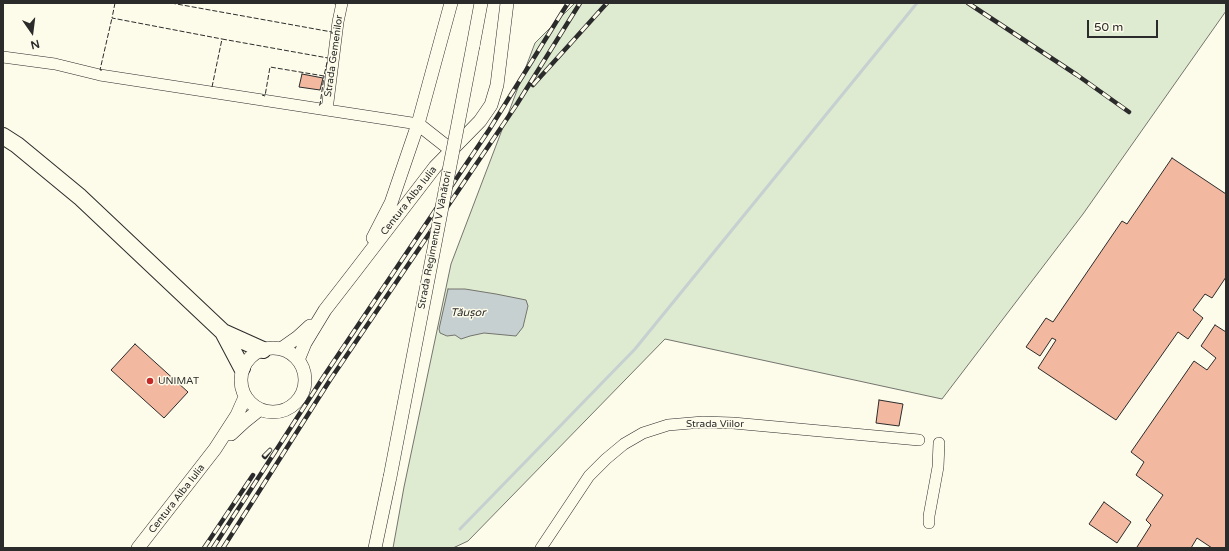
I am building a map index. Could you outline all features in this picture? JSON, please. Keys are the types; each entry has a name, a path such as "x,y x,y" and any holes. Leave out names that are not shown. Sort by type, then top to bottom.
{"highway":[{"path":"3,136 17,145 80,197 223,332 242,368"},
{"path":"223,332 263,350"}],"main road":[{"name":"Centura Alba Iulia","path":"356,270 391,203 418,124 451,3"},
{"name":"Strada Regimentul V Vânători","path":"375,548 390,477 480,3"},
{"name":"Centura Alba Iulia","path":"298,360 305,343 325,310 435,167 480,121 491,105 497,85 507,3"},
{"path":"418,124 451,150"},
{"name":"Centura Alba Iulia","path":"281,349 298,337 325,310"},
{"path":"272,348 281,349 290,353 298,360 303,369 305,380 303,390 298,400 281,412 270,413 259,410 251,405 241,388 240,378 242,368 247,360 254,354 272,348"},
{"name":"Centura Alba Iulia","path":"138,548 215,449 237,415 245,397"},
{"name":"Centura Alba Iulia","path":"215,449 259,410"}],"street":[{"name":"Strada Gemenilor","path":"327,110 338,22 342,3"},
{"path":"3,57 55,64 100,75 418,124"},
{"name":"Strada Viilor","path":"541,548 589,476 606,459 624,444 643,434 668,426 703,422 733,423 919,440"},
{"path":"929,523 938,467 939,443"}],"green space":[{"path":"575,3 1226,3 1226,11 1083,214 942,399 665,339 468,541 453,548 393,548 404,487 451,264 535,43"}],"water":[{"name":"Tăușor","path":"448,289 465,289 526,300 528,306 523,327 516,336 484,333 461,339 455,335 447,336 440,333 439,329"}],"building":[{"path":"302,74 323,78 320,90 299,87"},
{"path":"1172,158 1226,194 1226,277 1212,298 1205,294 1193,310 1203,318 1188,339 1178,332 1116,420 1038,368 1056,340 1052,338 1040,356 1026,347 1046,318 1053,322 1122,221 1127,224"},
{"path":"1215,325 1226,332 1226,548 1212,548 1197,538 1191,548 1138,548 1137,547 1151,525 1146,520 1163,495 1136,475 1144,462 1131,452 1194,361 1207,370 1216,358 1201,346"},
{"name":"UNIMAT","path":"135,344 188,392 164,418 111,370"},
{"path":"879,400 903,404 899,426 876,423"},
{"path":"1104,502 1131,522 1117,543 1089,524"}],"waterway":[{"path":"460,529 635,349 917,3"}],"railway":[{"path":"213,548 324,376 489,130 568,3"},
{"path":"223,548 330,380 517,104 580,3"},
{"path":"533,85 607,3"},
{"path":"968,3 1077,75 1129,112"},
{"path":"264,456 270,450 265,457"},
{"path":"204,548 253,475"}],"fence":[{"path":"115,3 112,18 222,39"},
{"path":"171,3 332,32 332,34"},
{"path":"332,3 336,4"},
{"path":"102,70 100,70 112,18"},
{"path":"212,87 222,39 328,58 324,76 270,67 265,96 262,95"},
{"path":"319,105 324,76"}],"place":[{"name":"UNIMAT","path":"150,381"}]}
